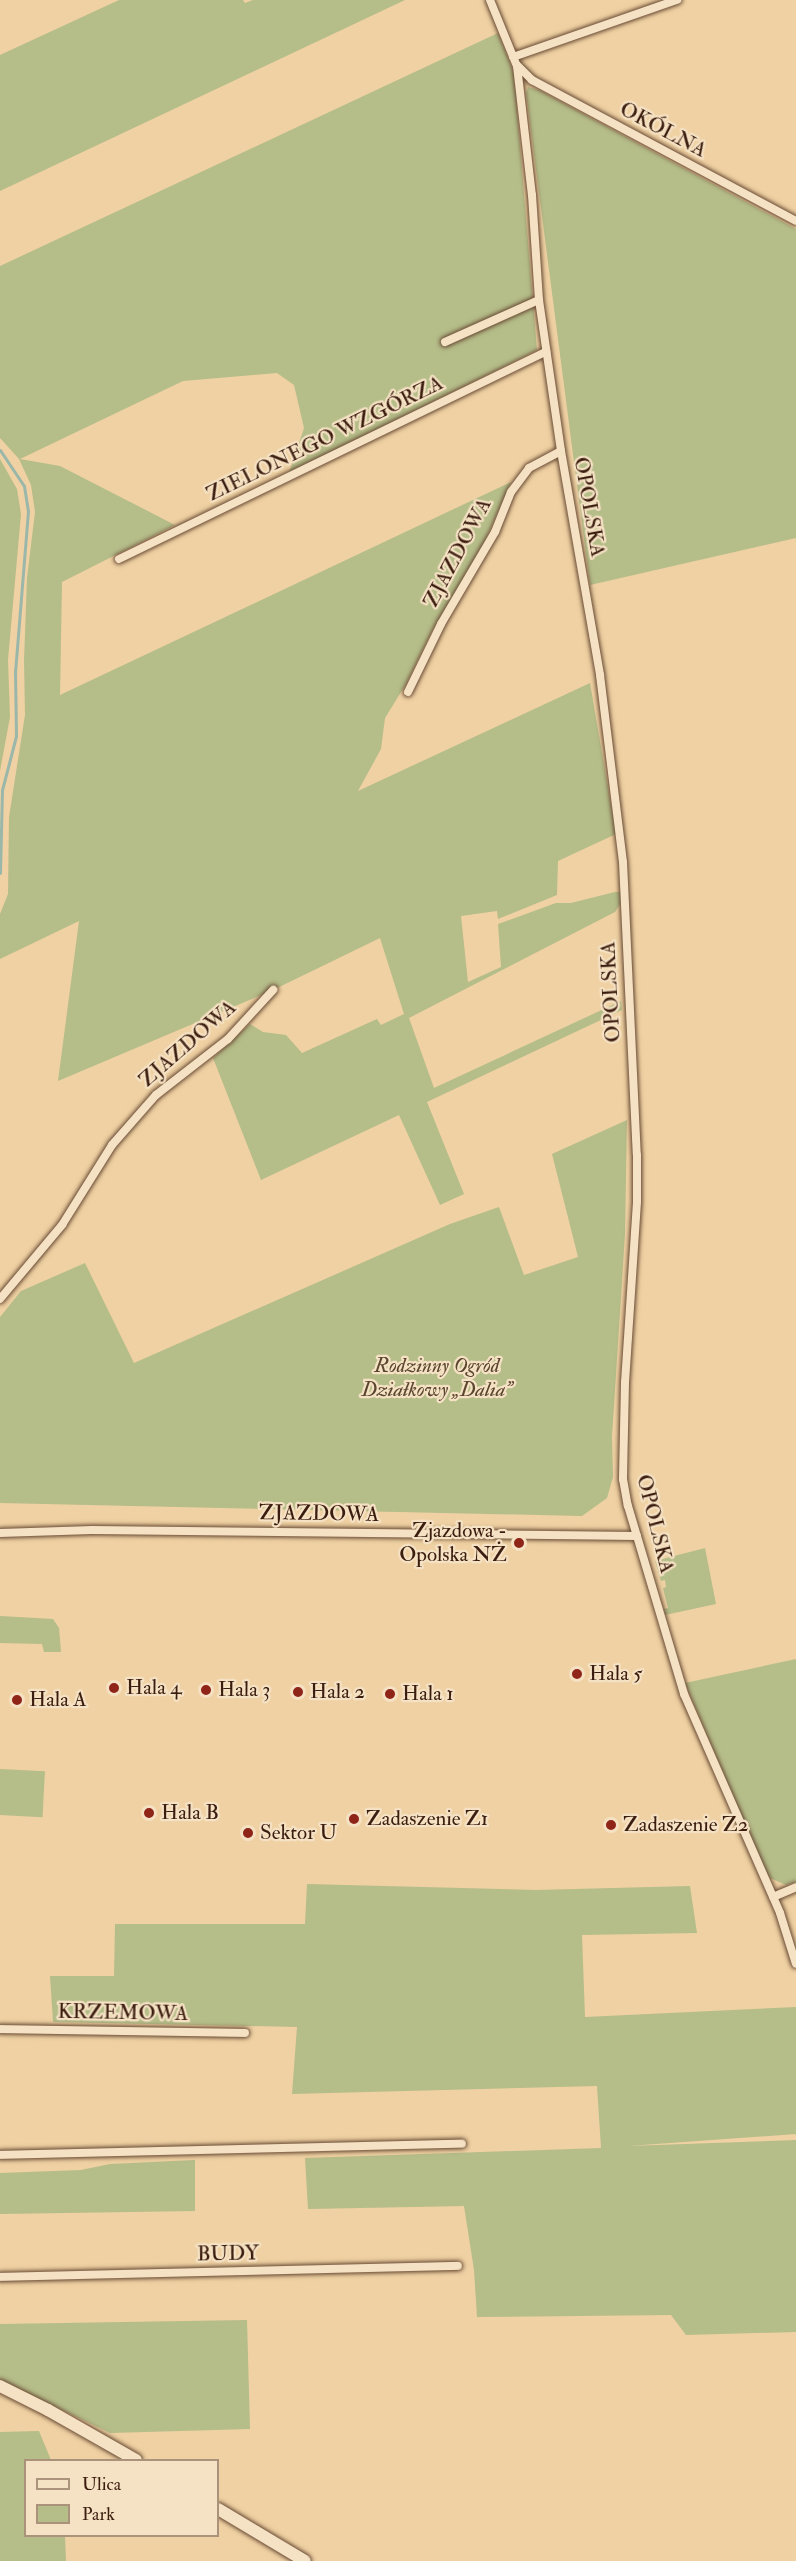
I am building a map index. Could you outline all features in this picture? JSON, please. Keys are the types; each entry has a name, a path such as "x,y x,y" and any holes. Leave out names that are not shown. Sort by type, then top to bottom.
{"street":[{"name":"OPOLSKA","path":"490,0 517,66 531,185 539,300 561,452 600,675 623,862 637,1179 625,1382 623,1479 637,1536 684,1694 783,1919 796,1964"},
{"path":"513,57 677,0"},
{"name":"OKÓLNA","path":"517,66 532,80 796,221"},
{"path":"445,342 539,300"},
{"name":"ZIELONEGO WZGÓRZA","path":"119,559 546,352"},
{"name":"ZJAZDOWA","path":"408,692 441,624 495,532 511,492 529,468 561,452"},
{"name":"ZJAZDOWA","path":"0,1299 62,1225 112,1145 156,1095 228,1039 273,990"},
{"name":"ZJAZDOWA","path":"0,1533 92,1530 637,1536"},
{"path":"772,1897 796,1887"},
{"name":"KRZEMOWA","path":"0,2029 244,2033"},
{"path":"0,2155 462,2144"},
{"name":"BUDY","path":"0,2277 458,2266"},
{"path":"0,2386 48,2410 134,2459"},
{"path":"219,2510 305,2561"}],"green space":[{"path":"119,0 243,0 245,3 253,0 405,0 0,191 0,55"},
{"path":"498,33 514,73 537,350 289,473 304,428 294,385 277,373 183,381 20,459 60,466 175,525 62,582 60,695 511,482 480,552 434,627 406,684 385,718 381,749 358,791 590,683 616,834 558,861 557,895 498,919 497,911 461,916 468,982 501,967 498,924 556,903 571,903 615,892 621,892 621,903 615,912 409,1018 434,1088 621,1001 622,1010 427,1102 464,1194 440,1205 399,1115 261,1180 213,1058 250,1024 263,1032 286,1035 302,1053 377,1019 381,1025 404,1014 380,938 273,990 58,1081 79,921 0,959 0,914 8,894 9,817 25,715 27,578 35,512 31,485 19,459 0,438 0,266"},
{"path":"528,87 539,90 796,229 796,538 590,585 526,93"},
{"path":"0,459 17,489 21,514 8,660 10,717 0,771"},
{"name":"Rodzinny Ogród Działkowy „Dalia”","path":"627,1120 625,1234 612,1437 613,1477 607,1498 582,1516 0,1503 0,1317 21,1291 85,1263 134,1363 450,1224 499,1207 524,1275 578,1257 552,1154"},
{"path":"705,1548 716,1604 665,1615 664,1609 668,1608 663,1588 666,1587 665,1580 661,1581 655,1561"},
{"path":"0,1616 53,1619 59,1628 61,1652 44,1652 42,1644 0,1643"},
{"path":"796,1659 796,1882 786,1885 770,1878 762,1864 685,1683"},
{"path":"0,1769 45,1771 43,1817 0,1815"},
{"path":"307,1884 536,1890 690,1886 697,1933 582,1935 585,2017 796,2007 796,2134 628,2146 796,2140 796,2332 686,2335 671,2315 477,2317 474,2270 464,2206 308,2209 305,2158 601,2148 597,2086 292,2094 297,2027 53,2022 50,1976 114,1976 115,1924 305,1924"},
{"path":"195,2160 195,2211 0,2214 0,2173 81,2170 110,2164"},
{"path":"247,2320 250,2429 110,2433 0,2380 0,2324"},
{"path":"39,2431 51,2459 24,2459 24,2537 65,2537 66,2561 0,2561 0,2432"}],"waterway":[{"path":"0,450 24,486 28,511 15,671 16,736 2,790 0,873"}],"place":[{"name":"Zjazdowa - Opolska NŻ","path":"519,1543"},
{"name":"Hala 5","path":"577,1674"},
{"name":"Hala 4","path":"114,1688"},
{"name":"Hala 3","path":"206,1690"},
{"name":"Hala 2","path":"298,1692"},
{"name":"Hala 1","path":"390,1694"},
{"name":"Hala A","path":"17,1700"},
{"name":"Hala B","path":"149,1813"},
{"name":"Zadaszenie Z1","path":"354,1819"},
{"name":"Zadaszenie Z2","path":"611,1825"},
{"name":"Sektor U","path":"248,1833"}]}
